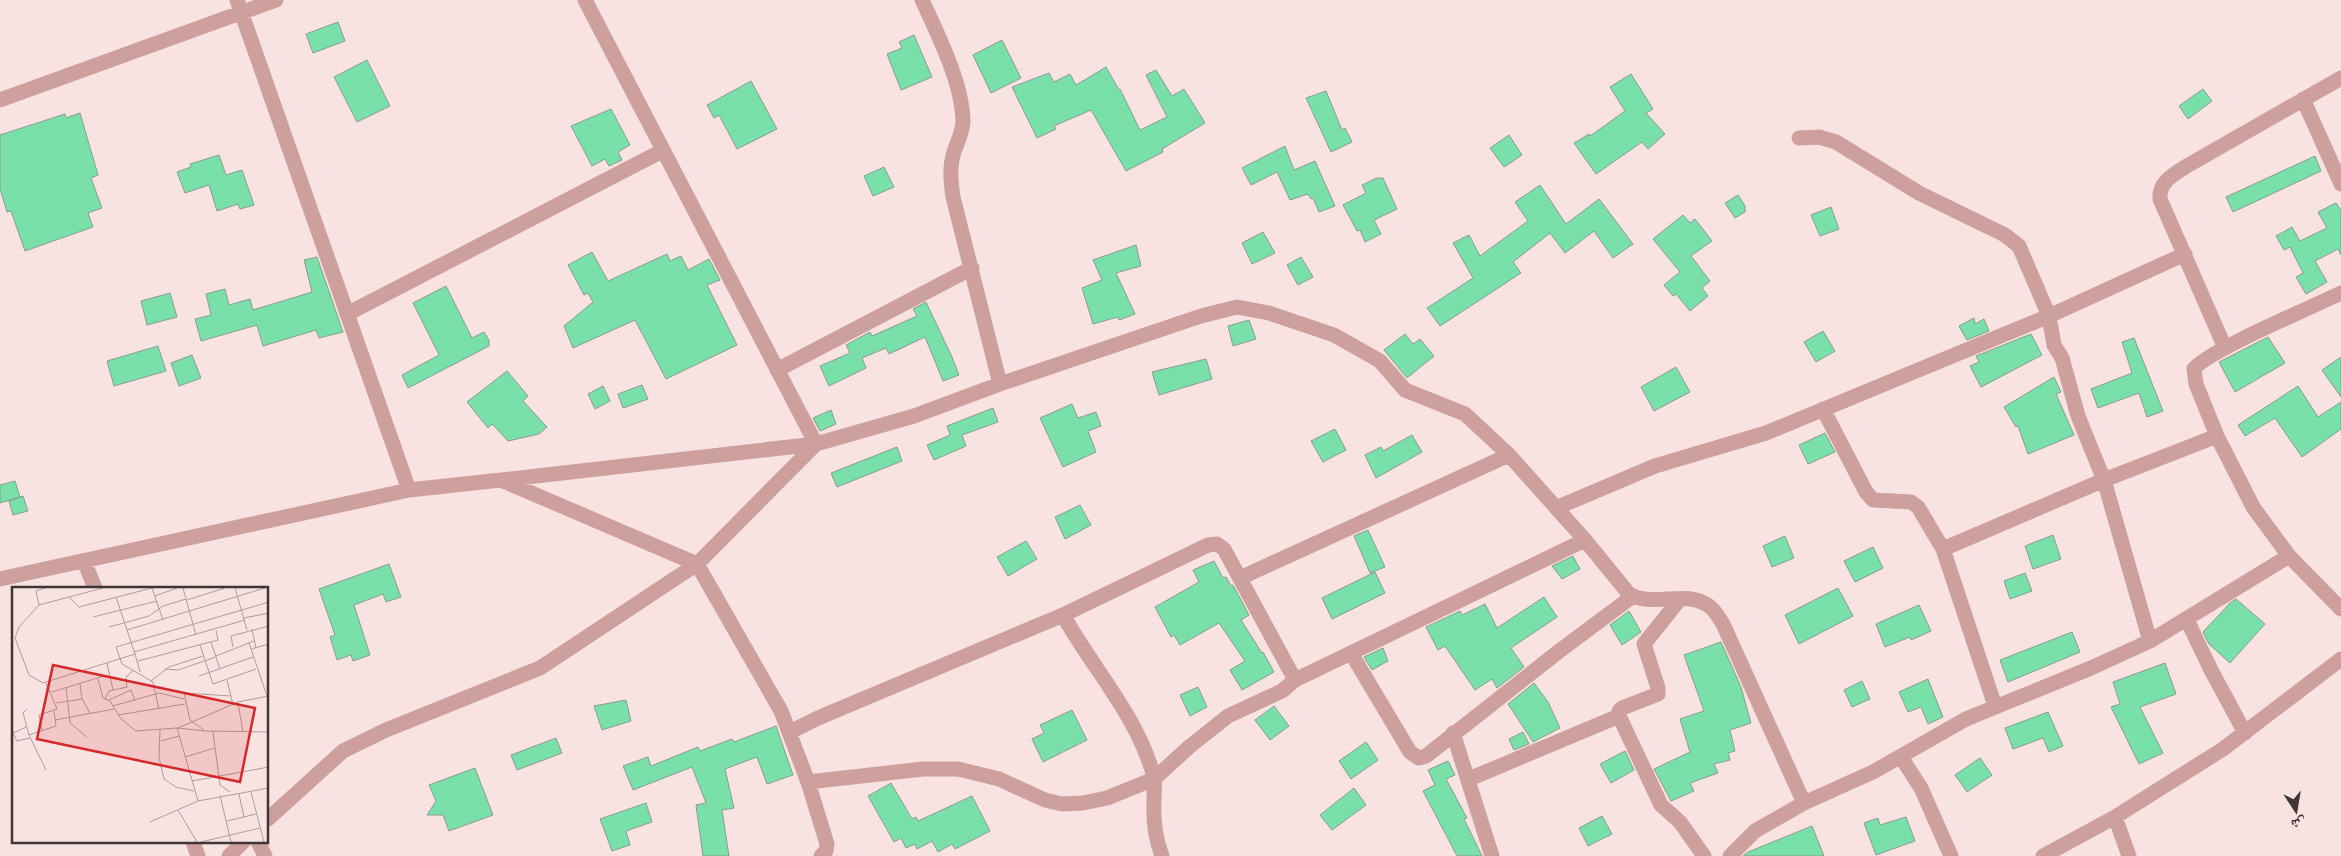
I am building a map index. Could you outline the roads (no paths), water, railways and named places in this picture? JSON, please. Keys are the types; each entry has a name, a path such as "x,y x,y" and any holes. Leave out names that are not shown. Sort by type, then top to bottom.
{"street":[{"path":"0,100 240,7 276,0"},
{"path":"585,0 816,444"},
{"path":"922,0 944,48 959,101 963,123 953,154 950,175 953,197 1000,384"},
{"path":"240,7 409,490"},
{"path":"2225,348 2160,199 2160,190 2163,183 2184,167 2341,78"},
{"path":"2303,99 2341,184"},
{"path":"1799,138 1819,137 1836,142 1919,193 2005,235 2019,246 2049,316 2054,345 2062,358 2078,416 2104,480 2150,641"},
{"path":"347,314 662,151"},
{"path":"1556,508 1655,466 1738,442 1823,409 2049,316 2185,254"},
{"path":"777,370 972,268"},
{"path":"2341,293 2225,348 2198,364 2194,369 2196,384 2217,436 2253,507 2289,556 2341,609"},
{"path":"0,579 162,542 409,490 816,444 914,416 1000,384 1201,316 1237,307 1269,313 1334,335 1380,361 1405,390 1465,414 1509,455 1638,599 1698,600 1711,606 1723,624 1804,804"},
{"path":"1823,409 1866,492 1874,500 1911,502 1918,507 1943,549 1995,706"},
{"path":"1943,549 2104,480 2217,436"},
{"path":"269,818 343,751 386,730 540,668 697,564 816,444"},
{"path":"1240,578 1509,455"},
{"path":"501,480 697,564 765,679 790,732 827,844 826,851 821,856"},
{"path":"808,782 923,769 958,769 999,779 1045,800 1069,804 1107,798 1154,779 1189,747 1228,716 1282,691 1295,680 1585,540"},
{"path":"790,732 818,718 1063,615 1208,545 1217,544 1224,549 1295,680"},
{"path":"1730,856 1755,831 1804,804 1873,772 1958,723 1995,706 2091,668 2150,641 2289,556"},
{"path":"84,561 95,587"},
{"path":"1351,653 1410,752 1419,758 1426,756 1453,733 1634,596"},
{"path":"1680,599 1644,644 1658,688 1658,694 1622,708 1619,711 1619,716 1661,805 1680,822 1704,856"},
{"path":"1063,615 1077,640 1114,692 1132,722 1154,779 1153,820 1162,856"},
{"path":"2187,620 2245,733"},
{"path":"2043,856 2116,817 2245,733 2341,659"},
{"path":"1469,779 1619,716"},
{"path":"1453,733 1492,856"},
{"path":"1901,757 1921,788 1951,856"},
{"path":"2116,817 2129,856"},
{"path":"194,844 198,856"},
{"path":"229,856 241,844"},
{"path":"259,844 265,856"}]}
